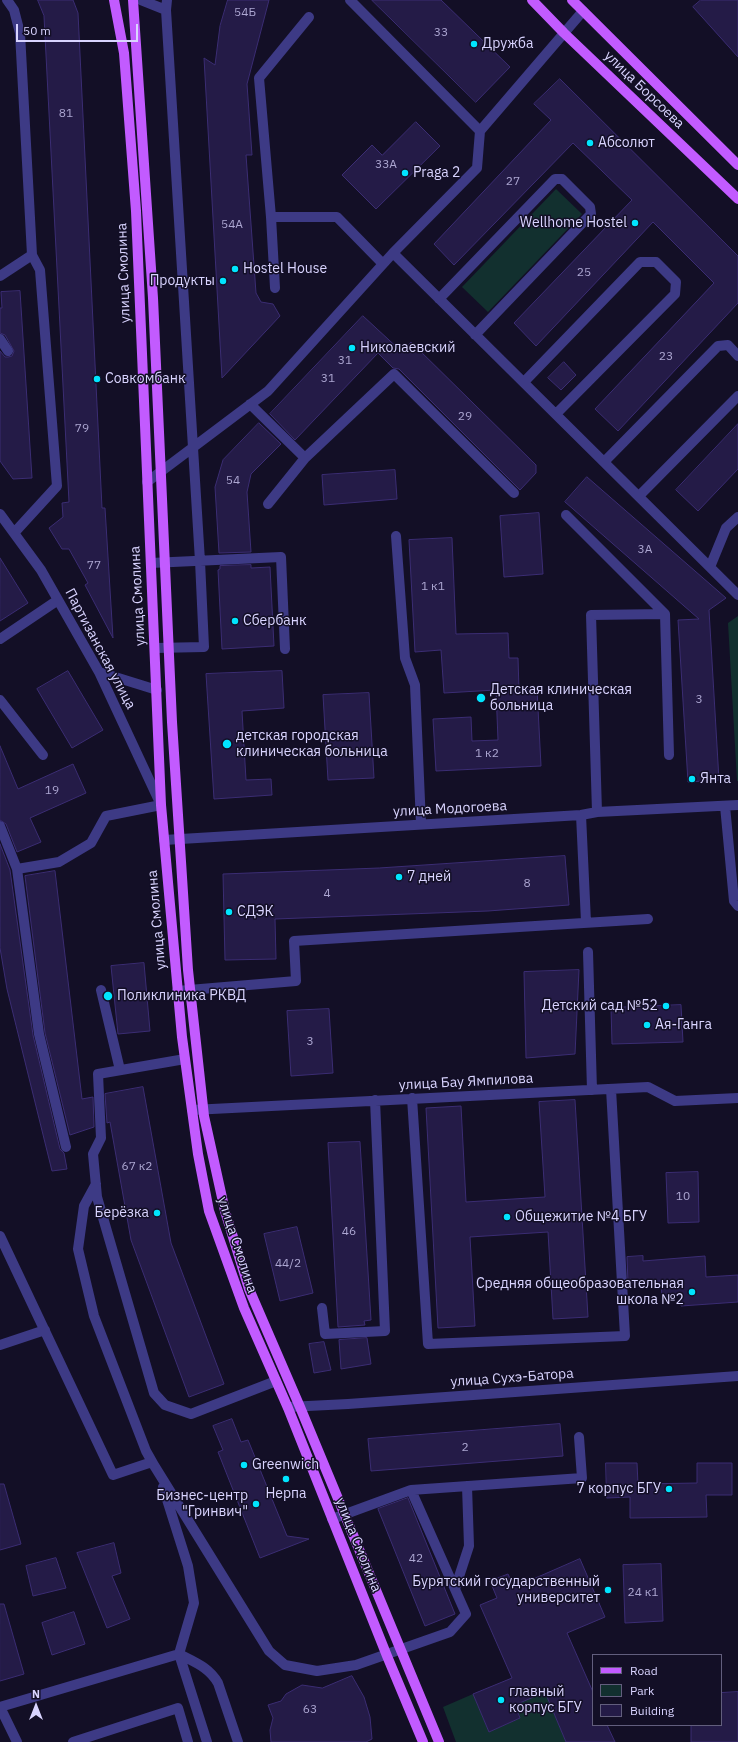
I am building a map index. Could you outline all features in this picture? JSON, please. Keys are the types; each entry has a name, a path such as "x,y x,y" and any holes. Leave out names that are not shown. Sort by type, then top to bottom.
{"main road":[{"name":"улица Смолина","path":"114,0 124,53 136,211 161,805 185,1059 209,1210 244,1308 288,1407 387,1656 423,1742"},
{"name":"улица Смолина","path":"124,53 133,0"},
{"path":"133,0 153,298 169,647 180,839 190,990 203,1110 225,1211 249,1288 439,1742"},
{"name":"улица Борсоева","path":"532,0 564,33 738,199"},
{"name":"улица Борсоева","path":"572,0 738,165"}],"street":[{"path":"7,0 14,10 20,33 32,255 40,270 57,486 14,533"},
{"path":"141,0 167,5 194,447 204,647 155,648"},
{"path":"350,0 480,131"},
{"path":"147,482 268,391 393,253 477,168 480,131 583,11"},
{"path":"276,288 259,78 310,17"},
{"path":"439,299 555,179 562,179 590,206 591,214 475,334"},
{"path":"271,217 337,217 383,264"},
{"path":"393,253 738,595"},
{"path":"0,276 32,255"},
{"path":"524,382 640,262 656,262 676,282 675,294 556,414"},
{"path":"0,339 8,351"},
{"path":"604,462 718,346 728,345 738,356"},
{"path":"268,504 305,458 394,374 514,493"},
{"path":"639,496 738,396"},
{"path":"250,404 305,458"},
{"name":"Партизанская улица","path":"0,514 42,570 99,672 161,805"},
{"path":"566,515 666,614 669,755"},
{"path":"710,567 726,528 738,517"},
{"path":"396,536 405,658 414,685 421,824"},
{"path":"151,563 281,557 285,649"},
{"path":"0,639 58,600"},
{"path":"597,812 591,616 666,614"},
{"path":"99,672 157,690"},
{"path":"0,700 43,755"},
{"path":"17,869 59,862 78,851 91,843 106,816 161,805"},
{"name":"улица Модогоева","path":"164,840 582,815 597,812 738,805"},
{"path":"725,806 734,901 738,906"},
{"path":"582,815 586,922"},
{"path":"0,826 17,869 39,1034 66,1147"},
{"path":"178,991 296,982 294,941 648,919"},
{"path":"588,952 592,1090"},
{"path":"101,990 120,1070"},
{"path":"185,1059 98,1074 101,1138 93,1154 97,1197 154,1393 165,1404 191,1414 276,1382"},
{"name":"улица Бау Ямпилова","path":"192,1110 648,1087 675,1101 738,1098"},
{"path":"412,1098 428,1344 625,1336 611,1089"},
{"path":"322,1308 325,1334 385,1331 375,1100"},
{"path":"96,1184 84,1206 78,1249 94,1316 146,1451 269,1651 285,1665 317,1671 356,1665 387,1656 450,1632 466,1614 411,1490"},
{"path":"0,1236 113,1475 152,1462"},
{"path":"0,1345 44,1330"},
{"name":"улица Сухэ-Батора","path":"288,1407 738,1376"},
{"path":"332,1519 411,1490 582,1478 579,1437"},
{"path":"152,1462 166,1493 188,1566 194,1603 179,1654 207,1742"},
{"path":"455,1589 469,1546 467,1486"},
{"path":"17,1742 0,1707 179,1654 206,1668 213,1674 218,1682 238,1742"},
{"path":"72,1742 178,1708 188,1742"}],"green space":[{"path":"556,189 582,214 488,312 462,287"},
{"path":"738,616 738,781 737,781 728,623"},
{"path":"545,1692 566,1742 456,1742 443,1707 473,1694 489,1732 520,1718 515,1705"}],"building":[{"path":"38,0 73,0 78,13 102,508 105,508 113,638 85,585 88,583 69,549 62,549 49,528 63,517 62,503 69,502 44,16"},
{"path":"228,0 269,0 247,84 252,155 246,155 256,293 261,302 273,304 280,316 222,378 204,58 215,65 220,26"},
{"path":"372,0 441,0 510,67 476,102"},
{"path":"701,0 738,0 738,57 693,7"},
{"path":"560,79 738,256 738,303 618,431 595,409 714,283 653,222 536,346 514,323 632,200 573,143 454,265 434,244 551,120 534,104"},
{"path":"416,122 440,146 376,209 342,175 372,145 382,155"},
{"path":"20,291 32,478 13,479 0,461 0,351 5,357 8,357 12,356 14,351 5,335 0,333 0,308 2,308 1,292"},
{"path":"363,316 402,352 411,342 536,465 536,473 520,490 399,369 393,368 378,353 295,440 270,414"},
{"path":"564,362 576,375 561,390 548,378"},
{"path":"259,423 281,444 251,474 247,492 251,552 219,553 215,487 223,460"},
{"path":"738,424 738,469 698,511 676,490"},
{"path":"395,470 397,499 324,505 322,475"},
{"path":"587,477 726,598 709,610 719,780 688,782 678,620 699,619 565,502"},
{"path":"539,513 543,574 504,577 500,516"},
{"path":"452,538 456,634 508,633 509,658 518,658 519,690 537,689 541,766 436,771 433,719 471,717 472,741 498,740 496,690 444,693 441,650 415,652 409,540"},
{"path":"0,558 28,603 0,621"},
{"path":"251,565 251,568 270,567 274,646 222,649 218,570 220,569 220,566"},
{"path":"68,671 103,730 72,748 37,689"},
{"name":"детская городская клиническая больница","path":"282,671 284,708 242,711 246,780 271,779 272,795 214,799 206,674"},
{"path":"369,693 374,778 328,780 323,695"},
{"path":"0,746 18,789 73,764 86,793 30,818 41,842 17,852 6,824 0,820"},
{"path":"0,844 10,870 33,1035 60,1149 64,1153 67,1169 52,1171 7,989 0,948"},
{"path":"565,856 569,905 488,911 275,919 276,959 225,960 223,874 379,868"},
{"path":"55,871 82,1099 93,1097 94,1127 70,1135 45,1033 25,876"},
{"path":"144,963 150,1031 118,1034 111,966"},
{"path":"579,970 575,1054 526,1058 524,972"},
{"name":"Ая-Ганга","path":"681,1005 683,1042 612,1044 611,1008"},
{"path":"329,1009 333,1073 291,1076 287,1011"},
{"path":"143,1087 171,1243 224,1384 189,1397 131,1240 110,1122 107,1123 105,1094"},
{"name":"Общежитие №4 БГУ","path":"575,1100 588,1317 553,1319 548,1232 470,1237 475,1326 438,1328 426,1108 461,1106 466,1202 545,1197 539,1102"},
{"path":"360,1142 371,1320 364,1321 365,1325 338,1327 328,1143"},
{"path":"698,1172 699,1222 668,1223 666,1173"},
{"path":"297,1227 313,1293 280,1301 264,1234"},
{"path":"643,1256 643,1261 705,1256 706,1277 738,1275 738,1302 681,1306 681,1295 662,1297 661,1281 628,1283 627,1257"},
{"path":"367,1338 371,1364 341,1369 339,1340"},
{"path":"324,1342 331,1370 314,1373 309,1344"},
{"name":"Бизнес-центр \"Гринвич\"","path":"232,1419 241,1442 248,1440 287,1536 309,1539 260,1558 218,1452 223,1450 213,1426"},
{"path":"560,1424 563,1456 371,1471 368,1439"},
{"name":"7 корпус БГУ","path":"606,1463 637,1463 638,1484 697,1483 697,1463 732,1463 732,1495 706,1495 707,1517 630,1518 630,1497 607,1498"},
{"path":"0,1484 4,1484 21,1544 0,1550"},
{"path":"408,1498 455,1614 425,1626 378,1509"},
{"path":"114,1543 121,1573 112,1576 130,1619 107,1628 77,1553"},
{"path":"56,1558 66,1588 33,1596 26,1566"},
{"path":"580,1559 605,1617 567,1633 592,1690 592,1726 607,1726 615,1742 566,1742 545,1692 515,1705 520,1718 489,1732 473,1694 512,1678 480,1605 497,1598 490,1581 508,1574 514,1587"},
{"path":"661,1564 663,1621 625,1623 623,1565"},
{"path":"0,1604 4,1604 24,1674 0,1681"},
{"path":"74,1612 85,1644 52,1655 42,1623"},
{"path":"352,1676 364,1697 370,1717 372,1739 366,1742 271,1742 270,1730 273,1718 268,1705 281,1701 286,1694 302,1685 322,1688"},
{"path":"738,1692 738,1742 691,1742 691,1726 722,1726 722,1693"}],"place":[{"name":"Дружба","path":"474,44"},
{"name":"Абсолют","path":"590,143"},
{"name":"Praga 2","path":"405,173"},
{"name":"Wellhome Hostel","path":"635,223"},
{"name":"Hostel House","path":"235,269"},
{"name":"Продукты","path":"223,281"},
{"name":"Николаевский","path":"352,348"},
{"name":"Совкомбанк","path":"97,379"},
{"name":"Сбербанк","path":"235,621"},
{"name":"Детская клиническая больница","path":"481,698"},
{"name":"детская городская клиническая больница","path":"227,744"},
{"name":"Янта","path":"692,779"},
{"name":"7 дней","path":"399,877"},
{"name":"СДЭК","path":"229,912"},
{"name":"Поликлиника РКВД","path":"108,996"},
{"name":"Детский сад №52","path":"666,1006"},
{"name":"Ая-Ганга","path":"647,1025"},
{"name":"Берёзка","path":"157,1213"},
{"name":"Общежитие №4 БГУ","path":"507,1217"},
{"name":"Средняя общеобразовательная школа №2","path":"692,1292"},
{"name":"Greenwich","path":"244,1465"},
{"name":"Нерпа","path":"286,1479"},
{"name":"7 корпус БГУ","path":"669,1489"},
{"name":"Бизнес-центр \"Гринвич\"","path":"256,1504"},
{"name":"Бурятский государственный университет","path":"608,1590"},
{"name":"главный корпус БГУ","path":"501,1700"}]}
